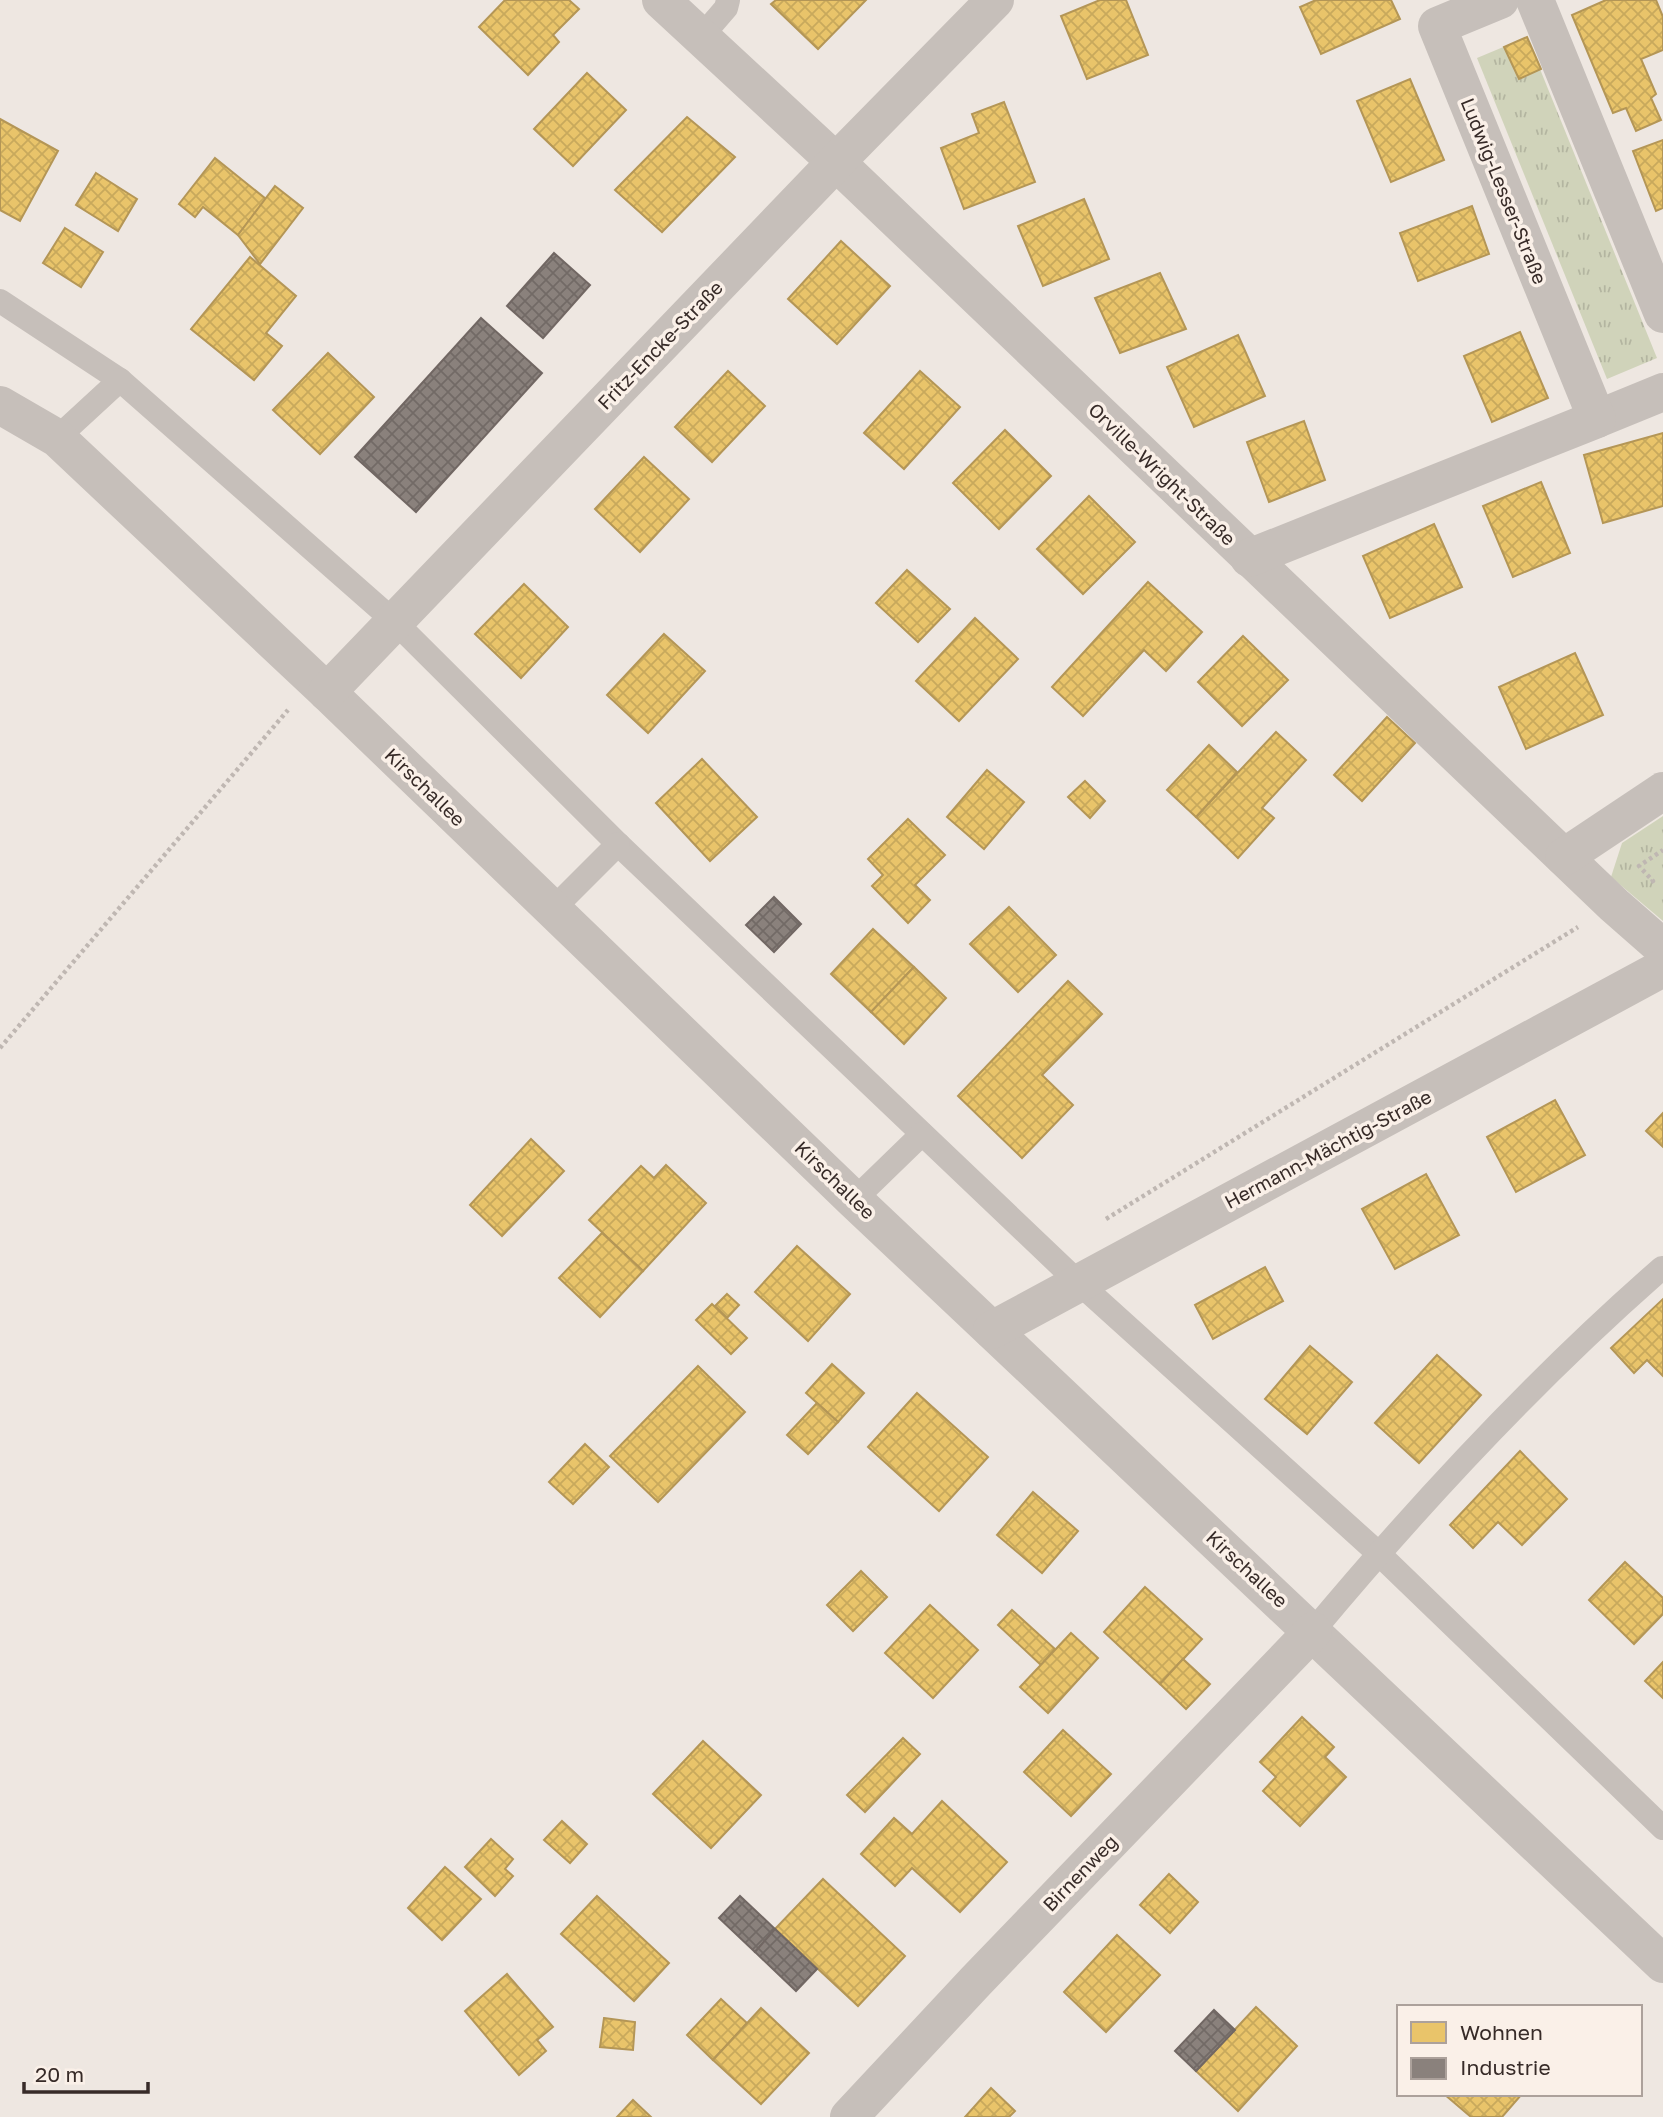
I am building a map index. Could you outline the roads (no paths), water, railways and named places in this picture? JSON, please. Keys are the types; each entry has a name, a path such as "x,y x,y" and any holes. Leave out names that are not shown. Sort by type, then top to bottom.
{"street":[{"name":"Orville-Wright-Straße","path":"661,0 836,162 1614,905 1663,948"},
{"name":"Fritz-Encke-Straße","path":"320,686 395,622 995,0"},
{"name":"Ludwig-Lesser-Straße","path":"1500,0 1437,26 1597,419"},
{"path":"1535,0 1663,314"},
{"path":"1250,558 1663,392"},
{"name":"Kirschallee","path":"0,405 57,438 320,686 854,1200 1663,1964"},
{"path":"1564,857 1663,791"},
{"name":"Hermann-Mächtig-Straße","path":"992,1330 1663,968"},
{"name":"Birnenweg","path":"849,2117 1312,1631"}],"lane":[{"path":"701,37 726,8 728,0"},
{"path":"0,301 120,380 395,622 618,844 1079,1283 1378,1553 1663,1828"},
{"path":"57,438 120,380"},
{"path":"552,910 618,844"},
{"path":"854,1200 922,1133"},
{"path":"1312,1631 1378,1553 1598,1324 1662,1268"}]}
